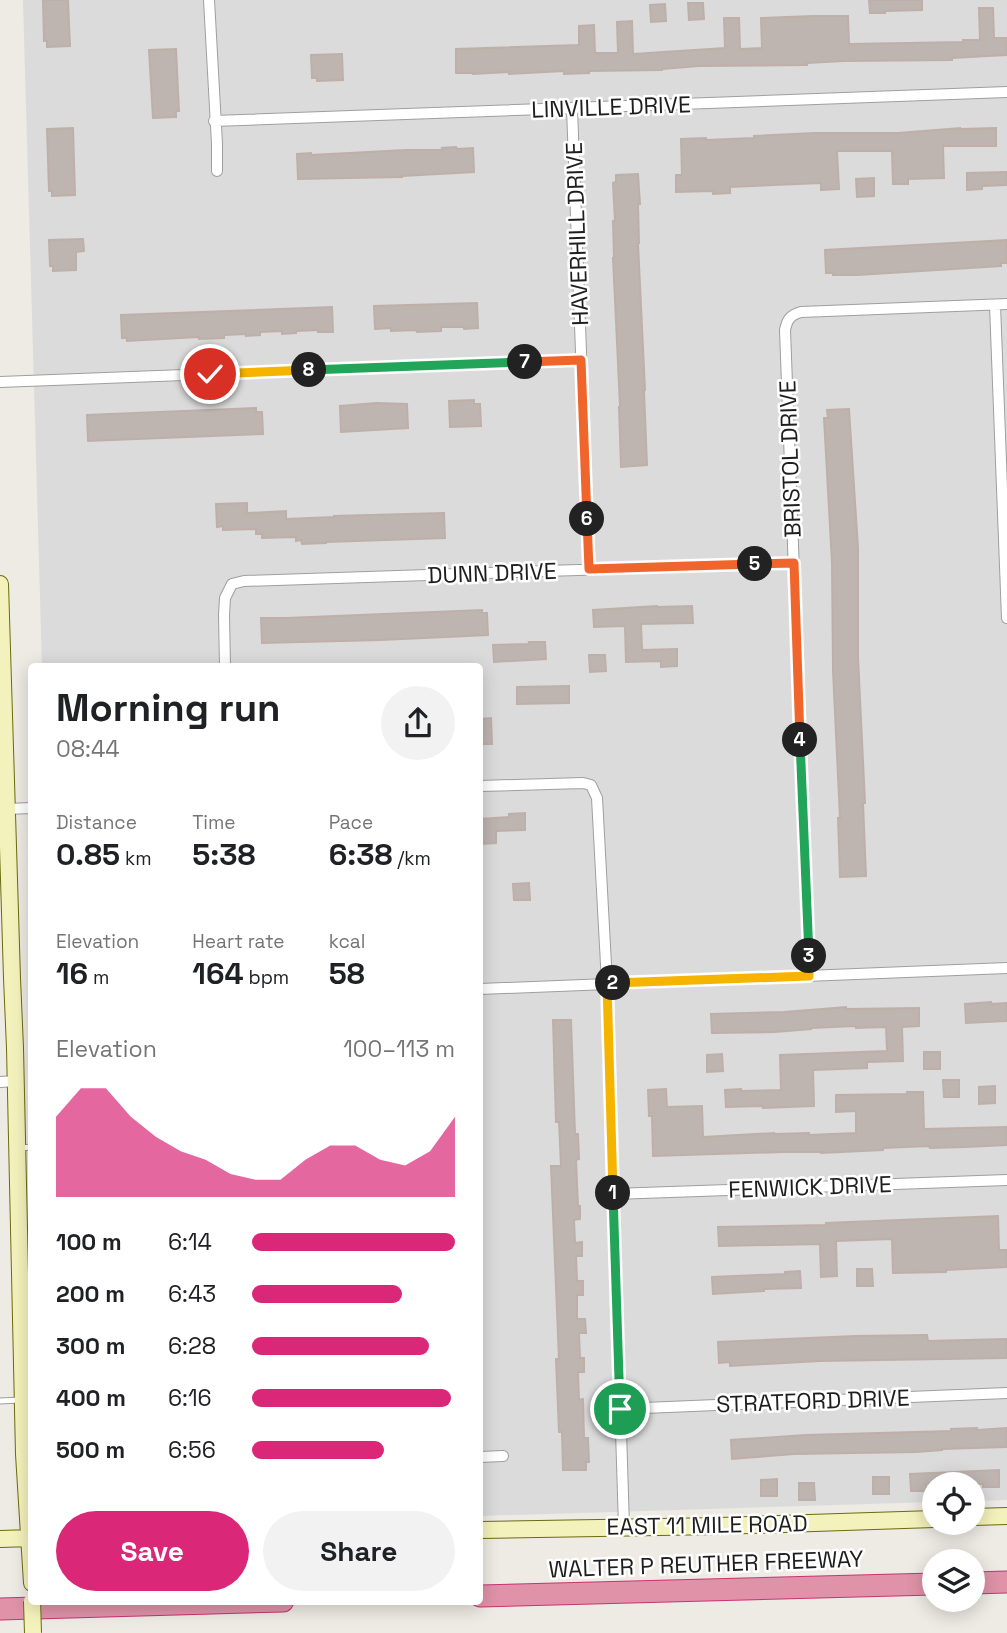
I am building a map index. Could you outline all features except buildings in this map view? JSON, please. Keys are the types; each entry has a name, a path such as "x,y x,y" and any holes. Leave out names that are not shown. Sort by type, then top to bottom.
{"highway":[{"path":"985,1583 1007,1582"},
{"name":"WALTER P REUTHER FREEWAY","path":"483,1596 922,1584"},
{"path":"0,1609 142,1605"}],"main road":[{"path":"0,584 6,809 8,1082 24,1148 27,1353 23,1400 28,1443"},
{"path":"985,1517 1007,1516"},
{"name":"EAST 11 MILE ROAD","path":"483,1530 922,1519"},
{"path":"0,1539 28,1538"},
{"path":"32,1605 33,1633"}],"street":[{"path":"209,0 217,144 216,171"},
{"name":"LINVILLE DRIVE","path":"214,121 1007,92"},
{"name":"HAVERHILL DRIVE","path":"572,108 589,569"},
{"path":"1001,304 1007,618"},
{"name":"BRISTOL DRIVE","path":"809,976 785,330 787,320 792,314 801,312 1001,304"},
{"path":"0,382 581,360"},
{"name":"DUNN DRIVE","path":"225,663 225,598 233,584 244,582 794,563"},
{"path":"483,786 570,782 591,785 597,797 607,983 624,1527"},
{"path":"6,809 28,808"},
{"path":"483,989 1007,968"},
{"name":"FENWICK DRIVE","path":"613,1194 1007,1180"},
{"name":"STRATFORD DRIVE","path":"620,1409 1007,1394"},
{"path":"483,1457 503,1456"}],"lane":[{"path":"0,1401 23,1400"}],"shaded area":[{"path":"23,0 1007,0 1007,1500 985,1501 985,1472 922,1472 922,1502 483,1516 483,663 42,663"}],"route":[{"path":"210,374 581,360 589,569 794,563 809,976 607,983 620,1409"}]}
